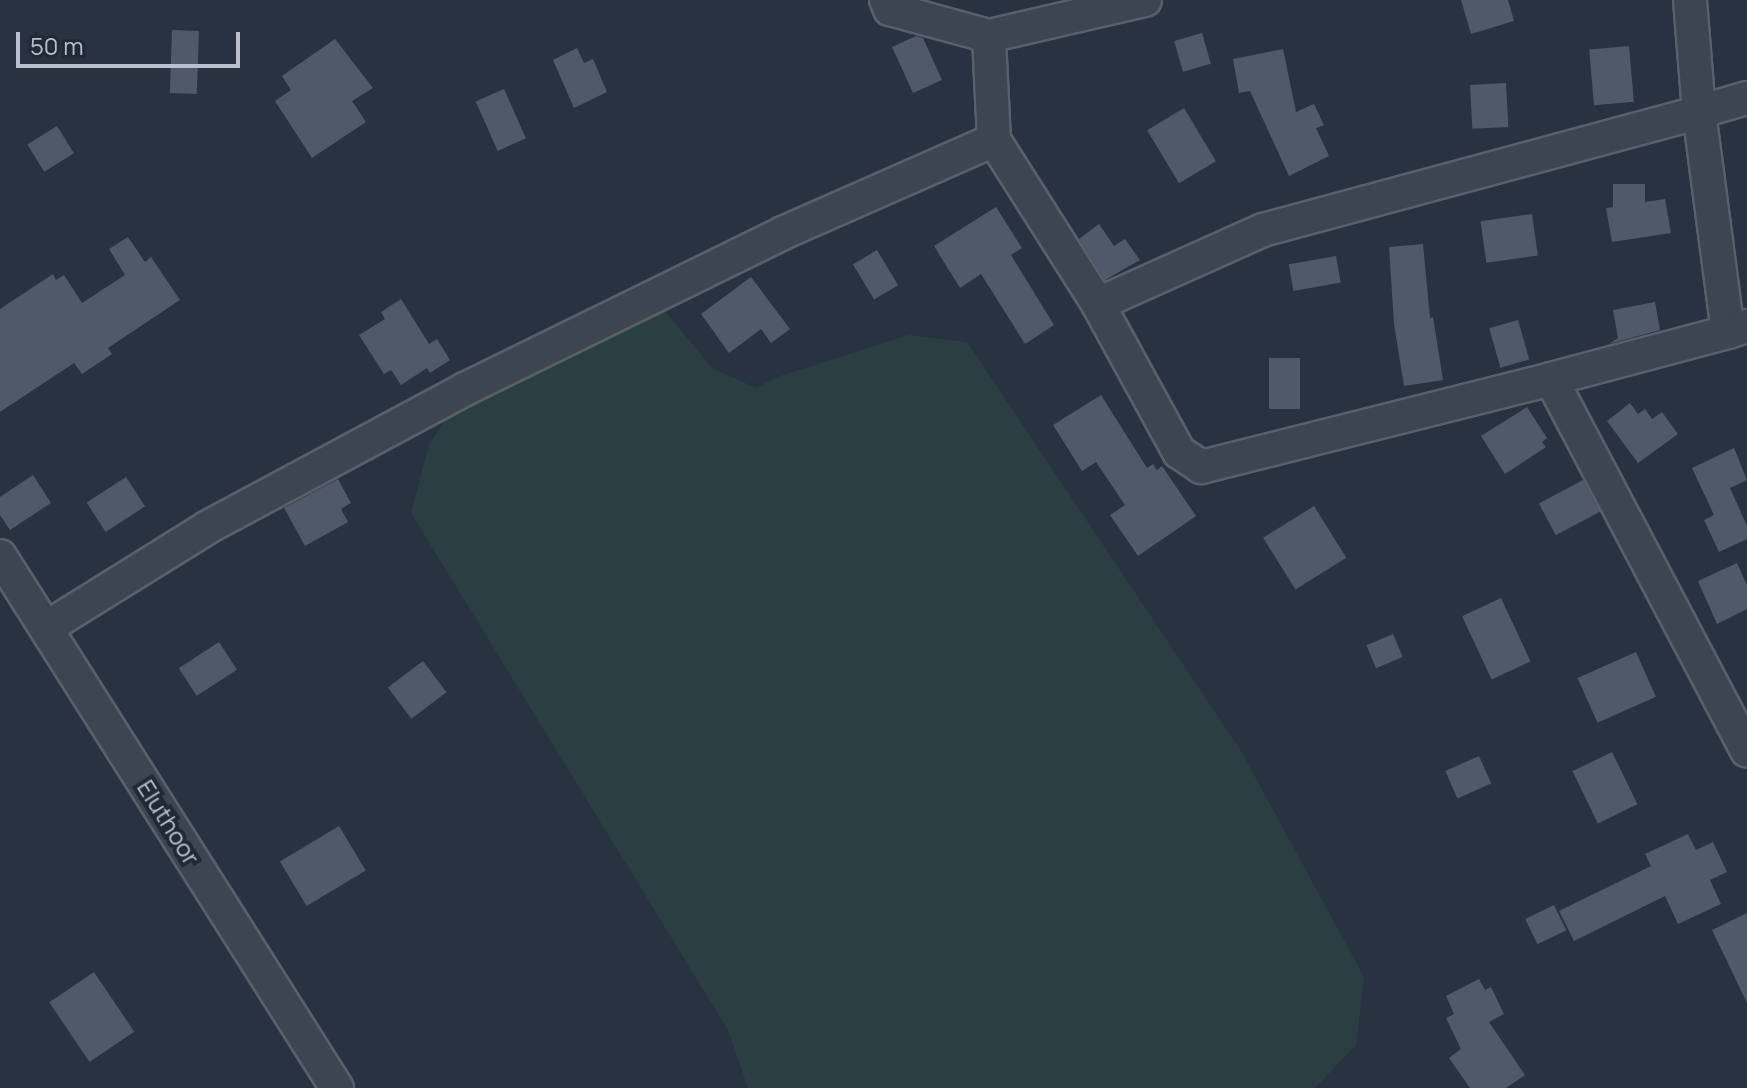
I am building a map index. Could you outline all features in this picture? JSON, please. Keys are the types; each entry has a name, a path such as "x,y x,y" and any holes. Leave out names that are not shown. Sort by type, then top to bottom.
{"street":[{"path":"886,0 890,9 989,36 1145,0"},
{"path":"989,36 994,140 1098,304 1179,452 1201,467 1738,329 1699,112 1690,0"},
{"path":"1098,304 1263,230 1747,98"},
{"path":"46,628 208,527 465,389 783,233 994,140"},
{"path":"1551,379 1747,750"},
{"name":"Eluthoor","path":"0,556 337,1088"}],"green space":[{"path":"653,297 712,368 756,388 780,376 909,335 967,342 1241,751 1364,977 1356,1045 1315,1088 748,1088 728,1030 411,513 429,445 465,389"}],"building":[{"path":"1461,0 1508,0 1514,21 1471,34"},
{"path":"172,30 199,31 197,94 170,93"},
{"path":"1202,33 1211,64 1183,72 1174,41"},
{"path":"916,36 923,38 942,80 913,93 892,47"},
{"path":"335,39 373,88 352,101 366,122 312,158 275,101 291,90 282,76"},
{"path":"1629,46 1634,102 1594,105 1589,49"},
{"path":"577,48 584,63 593,59 607,92 574,108 553,60"},
{"path":"1283,49 1296,112 1314,104 1324,125 1316,128 1329,156 1289,176 1250,91 1239,93 1233,59"},
{"path":"1506,83 1508,127 1472,129 1470,85"},
{"path":"504,89 526,138 498,151 476,102"},
{"path":"1184,108 1216,161 1179,183 1147,130"},
{"path":"57,126 74,153 44,172 27,145"},
{"path":"1613,184 1645,184 1645,202 1665,199 1671,233 1612,242 1606,208 1613,207"},
{"path":"996,207 1022,248 1011,255 1054,325 1025,344 981,274 960,288 934,246"},
{"path":"1532,214 1538,256 1486,263 1481,221"},
{"path":"1099,224 1114,246 1125,239 1140,260 1105,280 1079,239"},
{"path":"128,237 145,262 151,257 180,300 108,348 112,354 82,374 74,363 0,412 0,309 53,274 56,280 64,275 82,303 125,275 109,249"},
{"path":"1423,244 1430,318 1433,317 1443,380 1404,386 1394,324 1389,247"},
{"path":"877,250 898,285 874,300 853,264"},
{"path":"1336,256 1341,283 1293,291 1289,264"},
{"path":"751,277 790,329 771,343 761,329 729,353 701,314"},
{"path":"401,299 429,344 437,339 450,360 430,373 427,368 401,385 391,370 384,374 359,335 385,319 381,312"},
{"path":"1655,302 1660,330 1609,344 1618,338 1613,310"},
{"path":"1518,320 1529,359 1500,368 1489,328"},
{"path":"1269,358 1300,358 1300,409 1269,409"},
{"path":"1101,395 1147,468 1153,464 1157,470 1162,466 1196,516 1138,556 1110,515 1125,505 1096,462 1082,471 1053,425"},
{"path":"1630,403 1638,414 1645,409 1652,419 1662,412 1678,434 1638,463 1607,421"},
{"path":"1527,407 1547,438 1542,442 1546,447 1505,474 1481,436"},
{"path":"1734,448 1747,480 1730,488 1747,526 1747,539 1719,552 1704,520 1714,515 1692,468"},
{"path":"33,475 51,503 10,530 0,515 0,497"},
{"path":"126,477 145,506 106,532 87,503"},
{"path":"338,479 351,503 341,509 348,522 305,546 284,508"},
{"path":"1583,480 1600,512 1556,535 1539,503"},
{"path":"1314,506 1346,558 1295,590 1263,538"},
{"path":"1737,563 1747,585 1747,609 1717,624 1698,581"},
{"path":"1501,598 1531,661 1492,680 1462,616"},
{"path":"1393,634 1403,657 1376,668 1366,645"},
{"path":"219,642 237,670 197,696 179,668"},
{"path":"1636,652 1656,697 1597,723 1578,678"},
{"path":"423,661 446,692 411,719 388,687"},
{"path":"1612,752 1637,804 1598,823 1572,771"},
{"path":"1479,756 1491,783 1457,798 1445,771"},
{"path":"339,826 366,871 307,906 280,862"},
{"path":"1688,834 1696,850 1713,842 1727,872 1710,880 1721,904 1678,924 1665,896 1574,941 1559,911 1651,866 1645,854"},
{"path":"1554,905 1566,930 1538,944 1525,919"},
{"path":"1747,913 1747,1003 1712,930"},
{"path":"94,972 134,1032 89,1062 49,1002"},
{"path":"1479,979 1485,990 1491,987 1504,1014 1489,1022 1525,1075 1506,1088 1470,1088 1449,1058 1461,1049 1446,1018 1454,1014 1446,996"}]}
